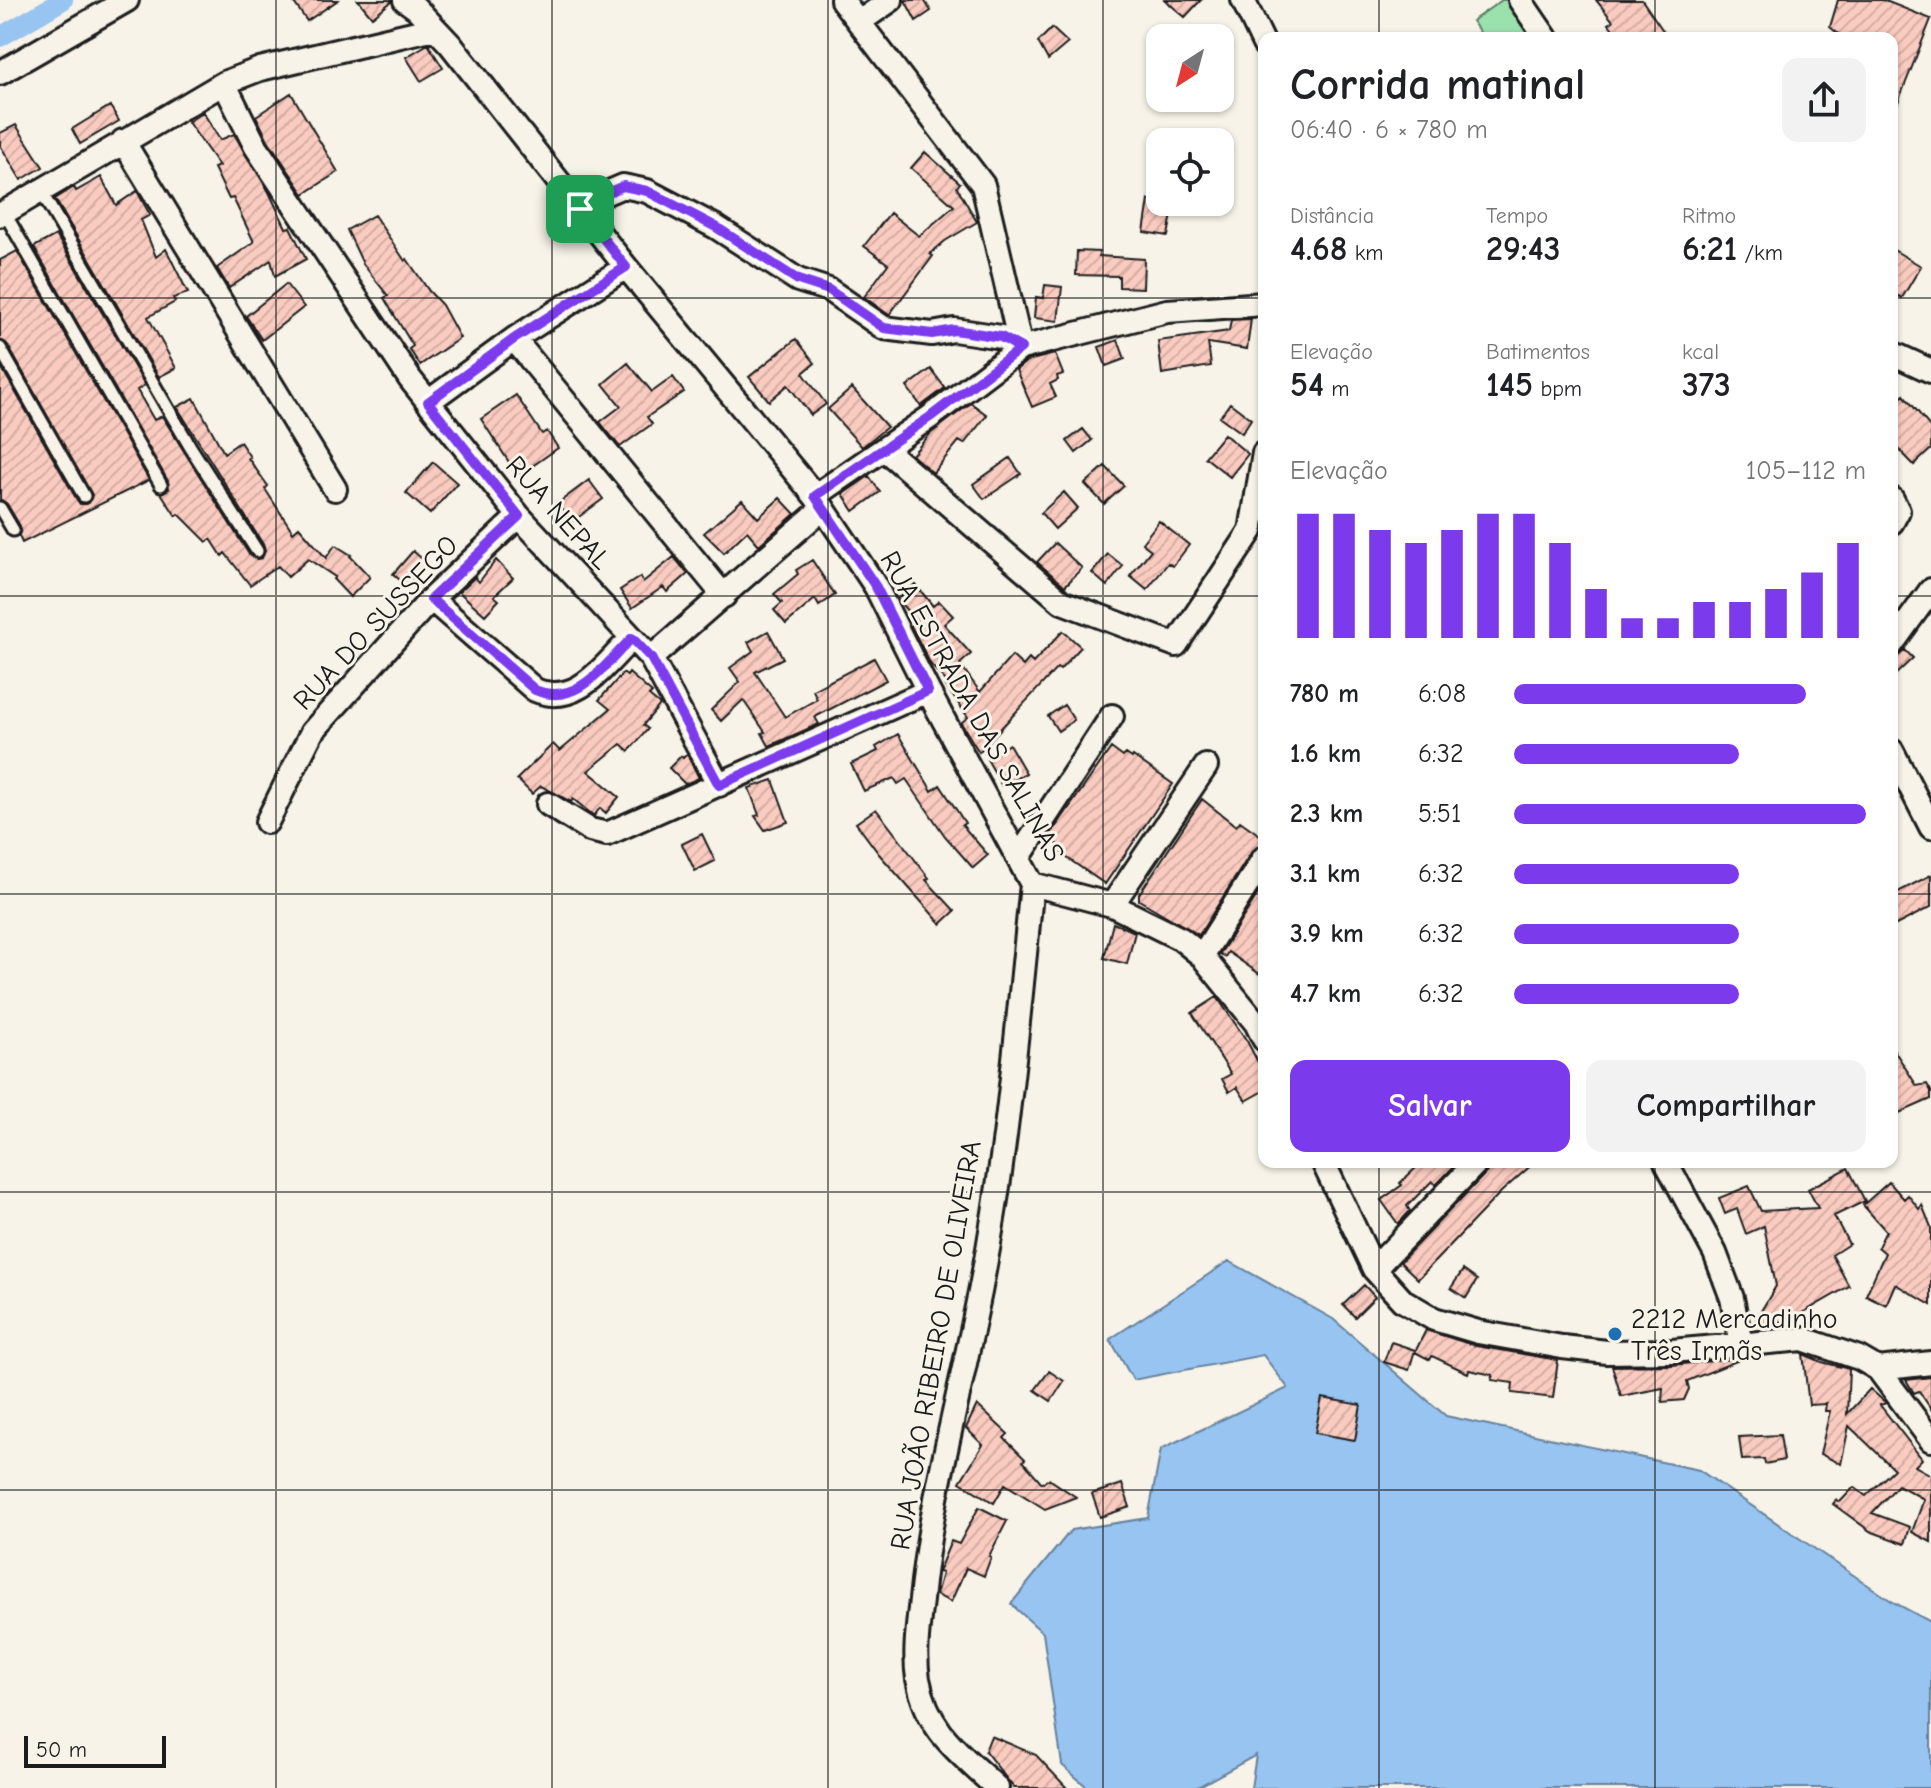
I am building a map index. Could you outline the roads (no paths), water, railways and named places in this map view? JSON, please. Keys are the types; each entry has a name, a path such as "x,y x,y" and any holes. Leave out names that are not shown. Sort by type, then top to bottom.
{"street":[{"path":"0,73 127,0"},
{"name":"RUA ESTRADA DAS SALINAS","path":"405,0 450,44 626,267 819,502 876,587 1032,884 1112,905 1172,934 1202,956 1258,1027"},
{"path":"842,0 983,185 1021,348"},
{"path":"859,22 891,0"},
{"path":"1243,0 1258,32"},
{"path":"1520,0 1542,32"},
{"path":"1,211 224,83 260,69 434,28"},
{"name":"RUA NEPAL","path":"224,83 256,147 428,402 519,516 651,658"},
{"path":"123,141 335,489"},
{"path":"580,209 623,186 647,191 716,227 798,280 829,290 884,328 932,334 954,330 1001,337 1021,348"},
{"path":"428,402 514,339 626,267"},
{"path":"719,785 651,658 724,596 819,502 884,449 1021,348 1167,311 1258,304"},
{"path":"514,339 724,596"},
{"path":"1898,356 1931,371"},
{"path":"884,449 1062,602 1176,645 1251,531 1258,489"},
{"name":"RUA DO SUSSEGO","path":"267,822 312,732 431,599 519,516"},
{"path":"1898,636 1931,590"},
{"path":"431,599 535,690 545,694 577,691 632,638"},
{"path":"548,804 590,830 607,834 928,691"},
{"path":"1019,857 1112,716"},
{"path":"1898,763 1931,827"},
{"path":"1112,905 1206,766"},
{"path":"1202,956 1258,867"},
{"name":"RUA JOÃO RIBEIRO DE OLIVEIRA","path":"997,1788 940,1734 927,1711 918,1678 916,1649 927,1540 975,1321 996,1199 1032,884"},
{"path":"1326,1168 1374,1269 1402,1300 1434,1319 1478,1332 1607,1352 1672,1351 1803,1339 1859,1358 1878,1369 1931,1440"},
{"path":"1374,1269 1471,1168"},
{"path":"1669,1168 1715,1253 1732,1298 1741,1344"},
{"path":"1878,1369 1931,1363"}],"lane":[{"path":"40,190 191,448 257,551"},
{"path":"1,211 161,485"},
{"path":"0,348 84,496"},
{"path":"0,508 13,530"}],"water":[{"path":"1229,1261 1333,1319 1446,1416 1699,1470 1893,1602 1931,1622 1931,1788 1251,1788 1256,1755 1196,1788 1088,1788 1062,1765 1043,1633 1011,1604 1071,1530 1148,1518 1161,1449 1288,1388 1263,1355 1133,1380 1110,1339"}],"waterway":[{"path":"0,37 63,0"}],"place":[{"name":"2212 Mercadinho Três Irmãs","path":"1615,1334"}]}
